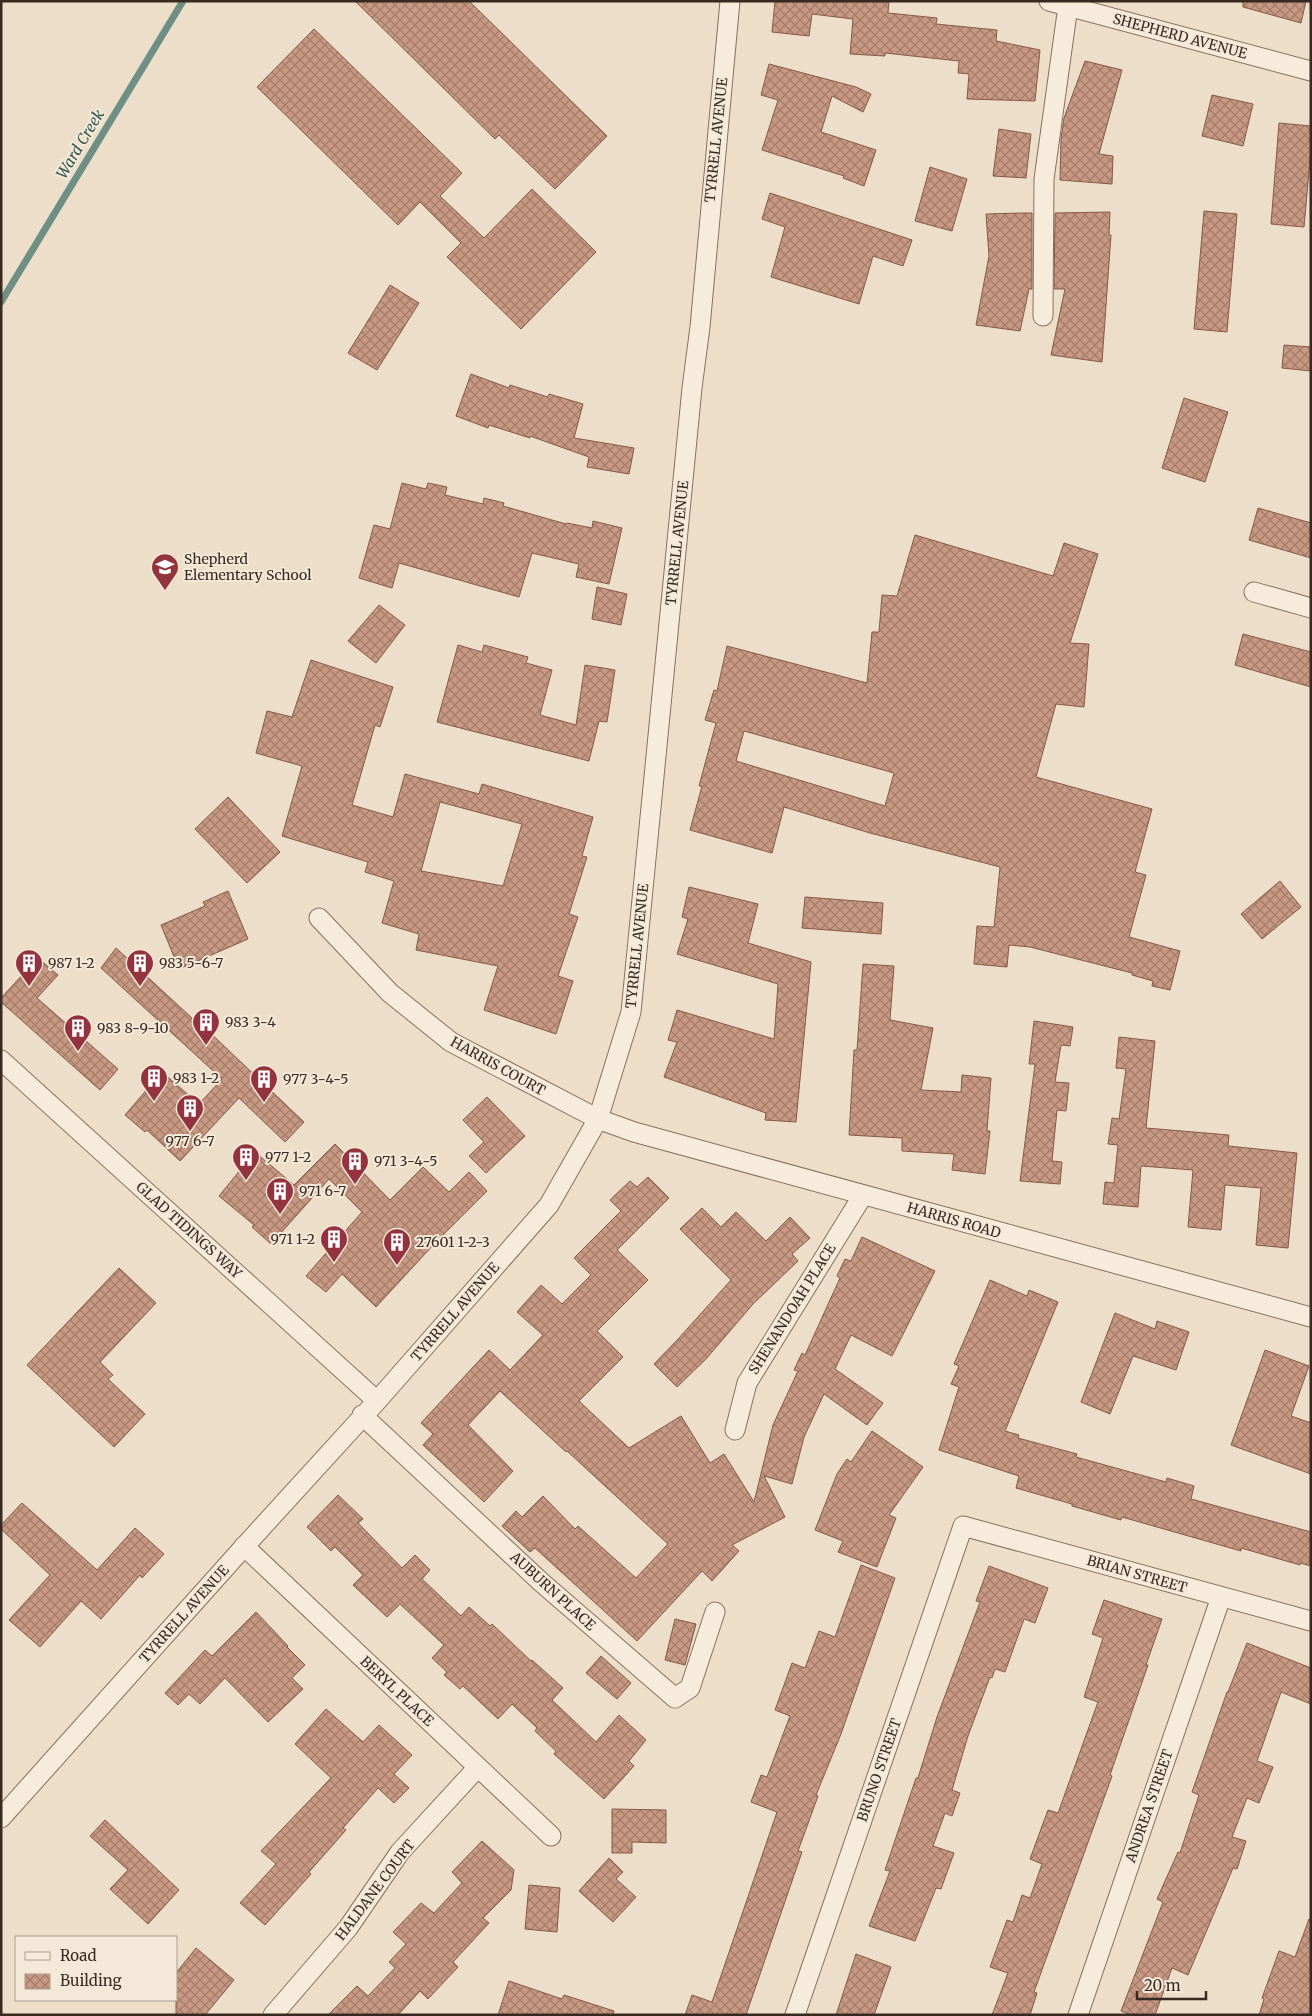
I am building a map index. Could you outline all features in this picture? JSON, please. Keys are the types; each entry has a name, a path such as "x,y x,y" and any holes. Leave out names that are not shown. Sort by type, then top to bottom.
{"street":[{"name":"TYRRELL AVENUE","path":"1,1818 362,1415 377,1401 549,1205 598,1119 631,1012 692,388 700,328 730,1"},
{"name":"SHEPHERD AVENUE","path":"1049,1 1311,71"},
{"path":"1043,316 1044,179 1068,6"},
{"path":"1254,592 1311,608"},
{"name":"HARRIS COURT","path":"319,918 390,993 451,1042 598,1119"},
{"name":"GLAD TIDINGS WAY","path":"1,1060 377,1401"},
{"name":"HARRIS ROAD","path":"598,1119 643,1135 1311,1317"},
{"name":"SHENANDOAH PLACE","path":"735,1430 747,1383 863,1195"},
{"name":"AUBURN PLACE","path":"362,1415 541,1582 675,1698 690,1688 715,1612"},
{"name":"BRIAN STREET","path":"963,1526 1221,1598 1311,1621"},
{"name":"BRUNO STREET","path":"795,2015 963,1526"},
{"name":"BERYL PLACE","path":"244,1546 551,1836"},
{"name":"ANDREA STREET","path":"1078,2015 1221,1598"},
{"name":"HALDANE COURT","path":"273,2015 348,1928 400,1852 478,1767"}],"building":[{"path":"355,1 469,1 607,136 555,189 499,135 495,139"},
{"path":"775,1 889,1 888,13 937,18 936,24 997,30 996,41 1040,50 1035,101 967,99 969,74 958,73 959,61 885,53 885,56 850,54 853,19 812,14 809,36 772,32"},
{"path":"1243,1 1306,1 1301,23 1243,7"},
{"path":"314,29 462,173 440,196 484,238 532,189 596,252 521,329 447,257 461,243 420,202 398,225 257,87"},
{"path":"1085,61 1122,70 1099,154 1113,156 1112,184 1060,180 1061,139 1064,118"},
{"path":"769,64 856,87 871,94 863,112 832,96 821,132 876,150 864,186 843,178 844,176 762,150 778,100 761,95"},
{"path":"1212,95 1253,104 1243,146 1202,136"},
{"path":"1279,123 1311,126 1311,149 1304,227 1271,224"},
{"path":"999,129 1031,134 1026,178 993,176"},
{"path":"930,167 967,179 952,231 915,221"},
{"path":"770,193 912,240 903,266 873,256 859,304 771,277 785,227 762,219"},
{"path":"1204,211 1237,214 1227,332 1194,329"},
{"path":"1110,212 1109,235 1111,235 1102,362 1051,355 1065,289 1054,289 1055,213"},
{"path":"1032,213 1032,289 1029,289 1020,331 976,325 989,256 986,214"},
{"path":"390,285 419,303 377,370 348,353"},
{"path":"1284,345 1311,347 1311,371 1282,368"},
{"path":"471,374 509,388 510,385 548,397 549,394 583,404 574,438 634,448 629,474 587,467 589,457 530,436 530,438 489,425 488,428 456,416"},
{"path":"1184,398 1228,412 1205,482 1162,468"},
{"path":"402,483 426,489 428,483 447,487 445,495 483,504 484,498 504,503 503,506 566,524 592,528 593,521 622,528 609,584 576,577 579,564 532,553 519,597 399,563 392,588 359,578 374,525 390,529"},
{"path":"1258,508 1311,523 1311,558 1249,540"},
{"path":"915,535 1053,576 1064,543 1098,554 1070,643 1089,644 1084,707 1056,704 1036,777 1152,809 1135,872 1146,875 1129,937 1180,951 1170,990 1152,986 1153,981 1132,975 1132,973 1030,947 1009,945 1007,967 974,964 977,926 994,927 1000,867 870,833 784,807 772,853 690,830 702,786 699,786 716,723 705,720 714,690 717,691 727,646 867,683 872,632 879,632 882,595 897,596","holes":["744,731 894,773 885,806 736,761"]},
{"path":"597,587 627,594 621,625 592,619"},
{"path":"379,605 405,625 376,663 348,641"},
{"path":"1243,634 1311,652 1311,687 1235,665"},
{"path":"458,645 482,652 484,645 528,657 526,663 552,670 540,715 576,725 585,665 615,670 607,722 599,721 589,761 437,722"},
{"path":"311,660 393,687 380,727 375,725 352,805 393,817 405,774 479,794 482,784 593,817 582,856 587,857 569,914 578,917 558,976 573,981 556,1034 484,1010 498,966 416,950 419,934 382,923 394,881 365,872 368,862 282,836 302,766 256,753 267,711 292,717","holes":["440,802 522,824 503,886 421,871"]},
{"path":"228,797 280,852 247,883 195,829"},
{"path":"1280,881 1301,907 1262,939 1241,914"},
{"path":"689,887 758,904 748,943 811,962 796,1122 765,1120 766,1113 664,1077 677,1042 668,1040 677,1010 774,1039 778,984 677,954 688,919 682,917"},
{"path":"228,891 248,939 179,969 161,925 205,906 203,902"},
{"path":"805,897 883,903 881,934 802,928"},
{"path":"116,948 205,1030 203,1026 304,1122 285,1142 239,1098 180,1161 147,1130 145,1132 125,1115 162,1072 199,1104 222,1079 101,968"},
{"path":"38,958 58,975 37,998 118,1069 100,1090 1,1002 1,998"},
{"path":"863,964 894,966 890,1020 933,1028 921,1090 961,1092 962,1075 991,1078 987,1131 990,1131 985,1174 952,1170 954,1154 902,1151 902,1138 849,1135 854,1050 857,1050"},
{"path":"1034,1021 1073,1027 1070,1046 1061,1045 1055,1082 1069,1083 1066,1111 1057,1110 1052,1161 1062,1162 1060,1184 1020,1181 1035,1064 1029,1064"},
{"path":"1119,1037 1155,1041 1146,1128 1229,1135 1228,1146 1297,1153 1288,1248 1256,1245 1261,1188 1225,1185 1221,1230 1188,1227 1193,1170 1141,1166 1138,1207 1103,1204 1105,1182 1114,1183 1118,1145 1108,1144 1112,1118 1119,1119 1126,1069 1116,1068"},
{"path":"487,1097 525,1136 486,1173 469,1156 484,1142 463,1120"},
{"path":"335,1144 390,1200 423,1167 449,1192 469,1172 487,1191 436,1242 376,1307 342,1274 326,1292 306,1276 362,1212 329,1179 271,1244 252,1227 254,1225 219,1196 255,1152 294,1185"},
{"path":"648,1177 669,1198 617,1250 648,1280 597,1331 623,1357 579,1401 629,1448 681,1416 710,1463 724,1454 754,1502 773,1425 798,1371 794,1370 802,1353 805,1355 840,1278 837,1276 845,1259 851,1261 862,1237 935,1271 892,1356 851,1335 835,1369 883,1403 867,1425 824,1394 804,1437 792,1484 764,1476 785,1517 732,1545 739,1551 712,1581 702,1571 637,1641 535,1548 530,1552 502,1526 516,1511 522,1517 543,1496 575,1529 578,1526 636,1578 668,1544 500,1391 468,1425 513,1471 484,1502 423,1445 433,1434 421,1423 489,1350 510,1370 543,1335 517,1312 541,1285 562,1304 591,1275 574,1258 621,1211 610,1200 630,1181 637,1187"},
{"path":"702,1208 721,1227 736,1212 766,1241 790,1217 810,1238 792,1254 798,1261 753,1304 706,1359 677,1387 654,1364 731,1280 680,1229"},
{"path":"119,1268 156,1303 100,1362 113,1375 108,1379 145,1414 114,1447 27,1365"},
{"path":"990,1280 1027,1296 1029,1290 1058,1302 1005,1431 1019,1435 1018,1438 1077,1454 1076,1457 1166,1482 1167,1478 1194,1486 1191,1499 1311,1532 1311,1566 1300,1563 1300,1565 1241,1548 1241,1551 1122,1517 1121,1520 1072,1506 1072,1504 1016,1488 1019,1476 939,1450 959,1387 951,1384 959,1366 954,1364"},
{"path":"1115,1313 1155,1329 1157,1321 1189,1332 1176,1370 1133,1356 1110,1414 1081,1402"},
{"path":"1265,1350 1309,1366 1291,1416 1311,1423 1311,1474 1231,1445"},
{"path":"872,1431 923,1467 889,1515 896,1518 877,1567 838,1552 843,1541 815,1530 837,1474 847,1459 851,1462"},
{"path":"338,1495 363,1519 358,1523 402,1568 415,1555 430,1570 422,1579 461,1616 469,1607 490,1626 492,1624 563,1688 552,1700 596,1742 619,1715 646,1740 629,1761 634,1766 604,1799 554,1754 556,1751 535,1731 537,1728 512,1704 498,1719 463,1686 460,1689 444,1675 447,1672 432,1658 444,1645 400,1604 387,1617 353,1585 363,1575 335,1547 331,1551 307,1527"},
{"path":"22,1503 97,1570 135,1528 164,1554 142,1578 140,1575 101,1619 81,1601 40,1647 9,1620 50,1575 1,1529 1,1525"},
{"path":"861,1565 895,1578 841,1734 816,1795 818,1796 798,1851 802,1852 746,2015 685,2015 692,1995 712,2002 777,1812 751,1802 761,1775 767,1777 790,1716 775,1710 792,1663 805,1668 819,1631 835,1637"},
{"path":"989,1566 1048,1588 1035,1623 1024,1619 1005,1672 995,1669 992,1678 990,1677 968,1736 952,1790 960,1793 952,1816 945,1813 933,1846 954,1853 941,1889 936,1888 915,1941 869,1926 890,1871 885,1870 916,1778 918,1778 937,1717 980,1602 976,1601"},
{"path":"1104,1600 1162,1619 1110,1775 1112,1776 1034,1992 1037,1993 1030,2015 992,2015 1008,1973 990,1967 1007,1920 1013,1922 1022,1895 1030,1898 1042,1864 1030,1859 1048,1810 1058,1813 1098,1702 1084,1697 1103,1638 1092,1634"},
{"path":"256,1612 305,1665 292,1678 303,1689 268,1722 225,1678 200,1704 189,1694 178,1705 165,1693 205,1650 212,1656"},
{"path":"675,1619 696,1624 685,1665 665,1660"},
{"path":"1247,1643 1311,1668 1311,1704 1281,1692 1257,1761 1273,1767 1259,1803 1247,1798 1232,1837 1246,1841 1237,1869 1233,1868 1188,1975 1172,1968 1155,2015 1132,2015 1121,2011 1163,1902 1157,1899 1178,1852 1180,1853 1199,1795 1192,1792 1227,1692"},
{"path":"601,1656 631,1683 617,1699 586,1673"},
{"path":"326,1709 363,1742 379,1725 412,1755 394,1774 409,1788 394,1803 378,1788 343,1828 346,1830 309,1872 311,1874 265,1925 240,1903 276,1864 261,1851 331,1778 295,1744"},
{"path":"612,1809 666,1810 666,1843 632,1842 632,1853 612,1853"},
{"path":"105,1820 179,1890 148,1924 110,1889 128,1870 90,1836"},
{"path":"482,1841 514,1870 511,1890 483,1918 489,1923 453,1962 458,1967 428,1999 420,1991 398,2015 328,2015 357,1986 368,1996 395,1968 389,1962 406,1944 393,1932 421,1903 434,1913 462,1883 452,1872"},
{"path":"609,1858 623,1872 616,1879 636,1897 613,1922 579,1891"},
{"path":"529,1885 560,1888 557,1932 525,1929"},
{"path":"1309,1919 1311,1919 1311,2015 1259,2015 1264,1999 1262,1998 1279,1951 1295,1957"},
{"path":"196,1948 234,1980 205,2015 176,2015 178,1970"},
{"path":"856,1954 891,1967 874,2015 836,2015"},
{"path":"509,1981 562,1999 564,1995 614,2011 613,2015 498,2015"}],"waterway":[{"name":"Ward Creek","path":"1,302 183,1"}],"place":[{"name":"Shepherd Elementary School","path":"165,591"},
{"name":"987 1-2","path":"29,987"},
{"name":"983 5-6-7","path":"140,987"},
{"name":"983 3-4","path":"206,1046"},
{"name":"983 8-9-10","path":"78,1052"},
{"name":"983 1-2","path":"154,1102"},
{"name":"977 3-4-5","path":"264,1103"},
{"name":"977 6-7","path":"190,1132"},
{"name":"977 1-2","path":"246,1181"},
{"name":"971 3-4-5","path":"355,1185"},
{"name":"971 6-7","path":"280,1215"},
{"name":"971 1-2","path":"334,1263"},
{"name":"27601 1-2-3","path":"397,1266"}]}
